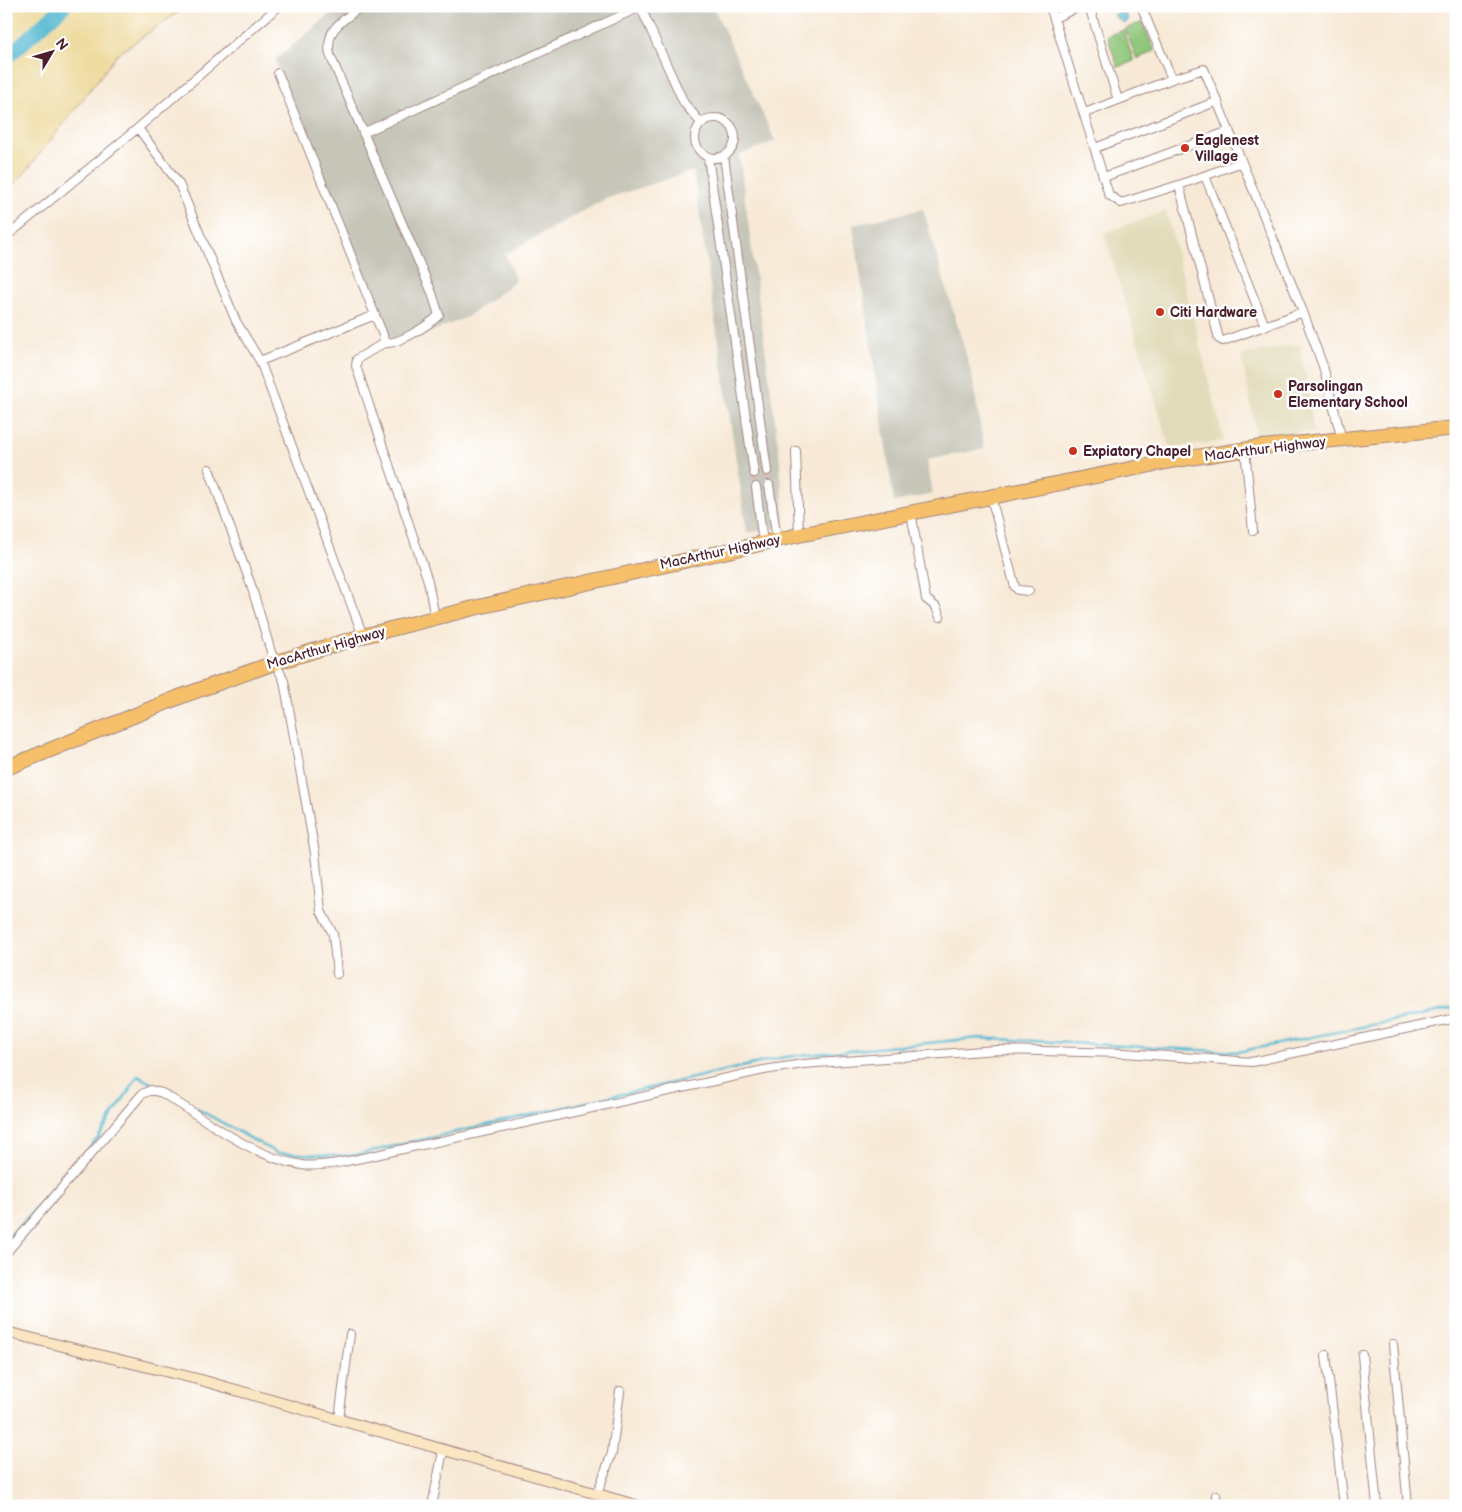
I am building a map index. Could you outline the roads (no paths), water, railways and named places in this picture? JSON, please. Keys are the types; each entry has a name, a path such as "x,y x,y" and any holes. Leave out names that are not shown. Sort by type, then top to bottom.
{"highway":[{"name":"MacArthur Highway","path":"6,768 182,696 277,662 363,636 435,618 770,541 910,512 1245,449 1456,428"}],"street":[{"path":"6,237 138,128 279,6"},
{"path":"361,6 334,28 327,41 330,55 439,314 433,321 415,332 391,344 384,343 357,359 356,366 428,581 435,618"},
{"path":"1050,6 1085,113 1109,195 1121,203 1179,185 1242,162"},
{"path":"1055,18 1080,6"},
{"path":"1089,6 1118,100"},
{"path":"1141,6 1172,79"},
{"path":"363,133 640,7 684,103 701,123"},
{"path":"1085,113 1172,79 1204,69 1303,312 1323,366 1342,440"},
{"path":"278,73 375,314 384,343"},
{"path":"1095,148 1218,101"},
{"path":"719,118 729,123 735,132 735,144 729,153 724,156 719,158 708,157 700,151 695,142 696,132 701,123 708,119 719,118"},
{"path":"138,128 179,184 236,321 260,361 363,636"},
{"path":"1104,178 1229,131"},
{"path":"724,156 767,471"},
{"path":"708,157 754,473"},
{"path":"1204,176 1265,326"},
{"path":"1179,185 1216,335 1223,341 1303,312"},
{"path":"720,243 736,241"},
{"path":"260,361 375,314"},
{"path":"731,318 746,315"},
{"path":"742,392 756,388"},
{"path":"1245,449 1253,531"},
{"path":"796,451 799,535"},
{"path":"209,469 251,585 272,655 277,662 284,681 304,789 321,911 333,934 337,974"},
{"path":"769,485 770,541"},
{"path":"756,487 770,541"},
{"path":"991,497 1015,587 1018,590 1030,591"},
{"path":"910,512 926,599 936,607 940,617"},
{"path":"6,1253 142,1094 151,1090 162,1093 198,1117 268,1155 282,1161 310,1166 433,1143 754,1072 803,1064 969,1052 1028,1050 1124,1052 1252,1062 1456,1018"},
{"path":"6,1332 192,1378 339,1418 639,1506"},
{"path":"339,1418 350,1334"},
{"path":"1393,1344 1408,1506"},
{"path":"1326,1355 1344,1506"},
{"path":"1362,1355 1377,1506"},
{"path":"597,1494 612,1452 620,1391"},
{"path":"432,1506 443,1450"},
{"path":"1216,1495 1217,1506"}],"water":[{"path":"1123,6 1128,19 1125,24 1113,15 1119,13 1120,7"}],"waterway":[{"path":"6,58 64,6"},
{"path":"176,1097 277,1153 351,1156 785,1057 978,1038 1237,1052 1456,1008"},
{"path":"6,1241 98,1138 138,1076 163,1090"}],"tunnel":[{"path":"767,471 769,485"},
{"path":"754,473 756,487"}],"place":[{"name":"Eaglenest Village","path":"1185,148"},
{"name":"Citi Hardware","path":"1160,312"},
{"name":"Parsolingan Elementary School","path":"1278,394"},
{"name":"Expiatory Chapel","path":"1073,451"}]}
